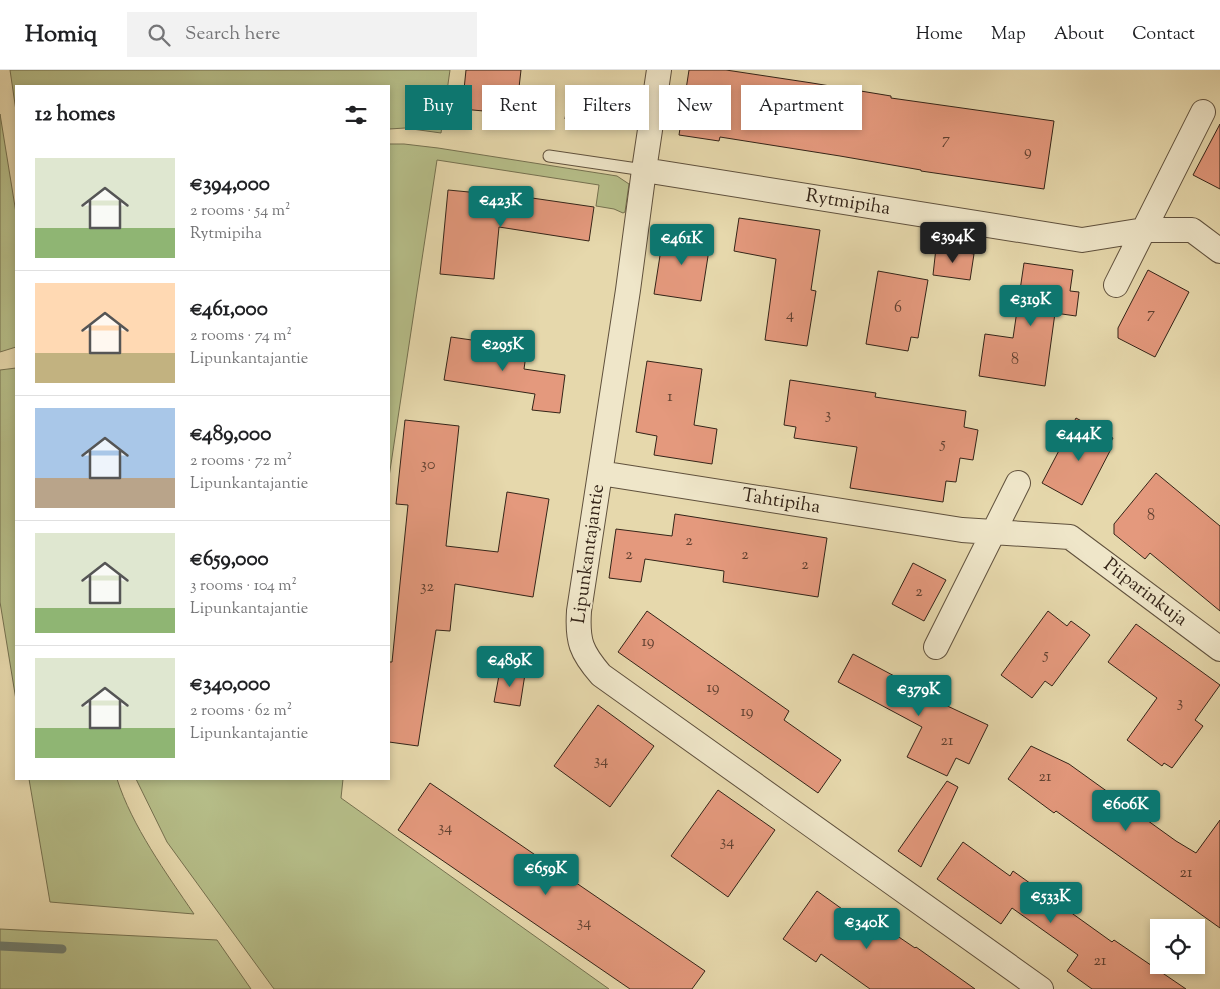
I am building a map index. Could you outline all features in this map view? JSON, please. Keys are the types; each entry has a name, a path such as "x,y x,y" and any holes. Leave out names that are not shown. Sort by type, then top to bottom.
{"street":[{"name":"Lipunkantajantie","path":"659,70 628,290 579,611 578,628 580,642 587,660 600,675 1042,989"},
{"path":"1116,285 1203,112"},
{"name":"Rytmipiha","path":"644,170 1082,240 1144,230 1192,230 1220,251"},
{"name":"Tahtipiha","path":"600,473 962,530 1070,537"},
{"path":"936,647 1018,483"},
{"name":"Piiparinkuja","path":"1070,537 1220,649"}],"lane":[{"path":"549,156 644,170"}],"green space":[{"path":"10,70 450,70 448,85 405,85 405,128 390,129 390,85 15,85 15,104"},
{"path":"0,114 15,207 15,347 0,352"},
{"path":"419,130 441,130 441,133"},
{"path":"390,144 438,148 617,176 629,184 625,212 596,206 599,185 437,160 390,470"},
{"path":"15,368 15,694 0,602 0,370"},
{"path":"29,780 117,780 123,797 141,832 161,866 194,914 50,902"},
{"path":"136,780 343,780 341,798 609,989 274,989 167,842"},
{"path":"0,929 217,940 251,989 0,989"}],"building":[{"path":"466,70 521,70 519,85 482,85 482,111 472,110 472,85 464,85"},
{"path":"689,70 726,70 824,85 741,85 741,130 862,130 862,91 891,96 891,98 1054,121 1044,189 921,171 720,137 719,141 679,135 680,130 731,130 731,85 687,85"},
{"path":"1220,124 1220,189 1193,175"},
{"path":"448,190 532,198 594,207 589,241 499,227 494,279 440,274"},
{"path":"739,218 820,230 811,290 816,291 807,346 765,340 776,259 734,251"},
{"path":"664,230 711,237 701,301 654,294"},
{"path":"936,248 974,254 970,280 933,275"},
{"path":"1024,263 1073,270 1070,291 1079,292 1076,316 1055,313 1045,386 979,376 985,334 1013,338"},
{"path":"1148,270 1189,292 1155,357 1118,338 1118,328"},
{"path":"878,271 928,280 918,338 911,337 908,351 866,344"},
{"path":"451,337 527,348 524,369 565,375 560,413 532,410 535,394 444,380"},
{"path":"647,361 702,369 694,425 717,429 712,464 654,455 657,436 636,432"},
{"path":"790,380 876,393 875,397 966,411 964,427 978,430 973,460 960,458 956,482 946,481 943,502 850,488 857,447 794,438 796,427 784,425"},
{"path":"1076,418 1113,438 1108,447 1111,449 1082,505 1042,483"},
{"path":"405,420 459,426 446,546 498,552 507,492 549,499 533,597 455,584 450,631 436,630 418,746 390,742 390,662 392,662 408,505 396,504"},
{"path":"1156,473 1220,526 1220,611 1150,553 1145,559 1114,534 1114,524"},
{"path":"675,514 827,538 818,597 723,582 724,571 645,559 641,582 609,578 616,529 672,536"},
{"path":"913,563 946,580 924,621 892,604"},
{"path":"647,611 789,711 784,720 841,760 818,793 618,652"},
{"path":"1048,611 1067,626 1071,621 1090,635 1052,686 1045,681 1032,698 1001,675"},
{"path":"1136,624 1220,685 1195,720 1203,726 1172,768 1164,763 1162,766 1127,740 1157,698 1108,662"},
{"path":"853,654 898,678 896,682 988,725 969,764 956,758 947,776 907,757 922,727 838,682"},
{"path":"500,670 525,674 520,706 494,702"},
{"path":"598,705 654,746 610,807 554,766"},
{"path":"1031,746 1069,764 1176,841 1196,853 1220,820 1220,928 1008,779"},
{"path":"947,781 958,787 921,867 898,851"},
{"path":"430,783 705,971 692,989 630,989 398,830"},
{"path":"718,790 775,830 728,897 671,856"},
{"path":"963,842 1010,876 1013,871 1112,942 1114,940 1150,964 1150,974 1164,974 1186,989 1092,989 1067,971 1078,955 1012,908 1001,924 937,879"},
{"path":"817,891 863,924 868,916 975,989 870,989 821,954 816,962 783,939"}],"waterway":[{"path":"0,946 62,949"}]}
